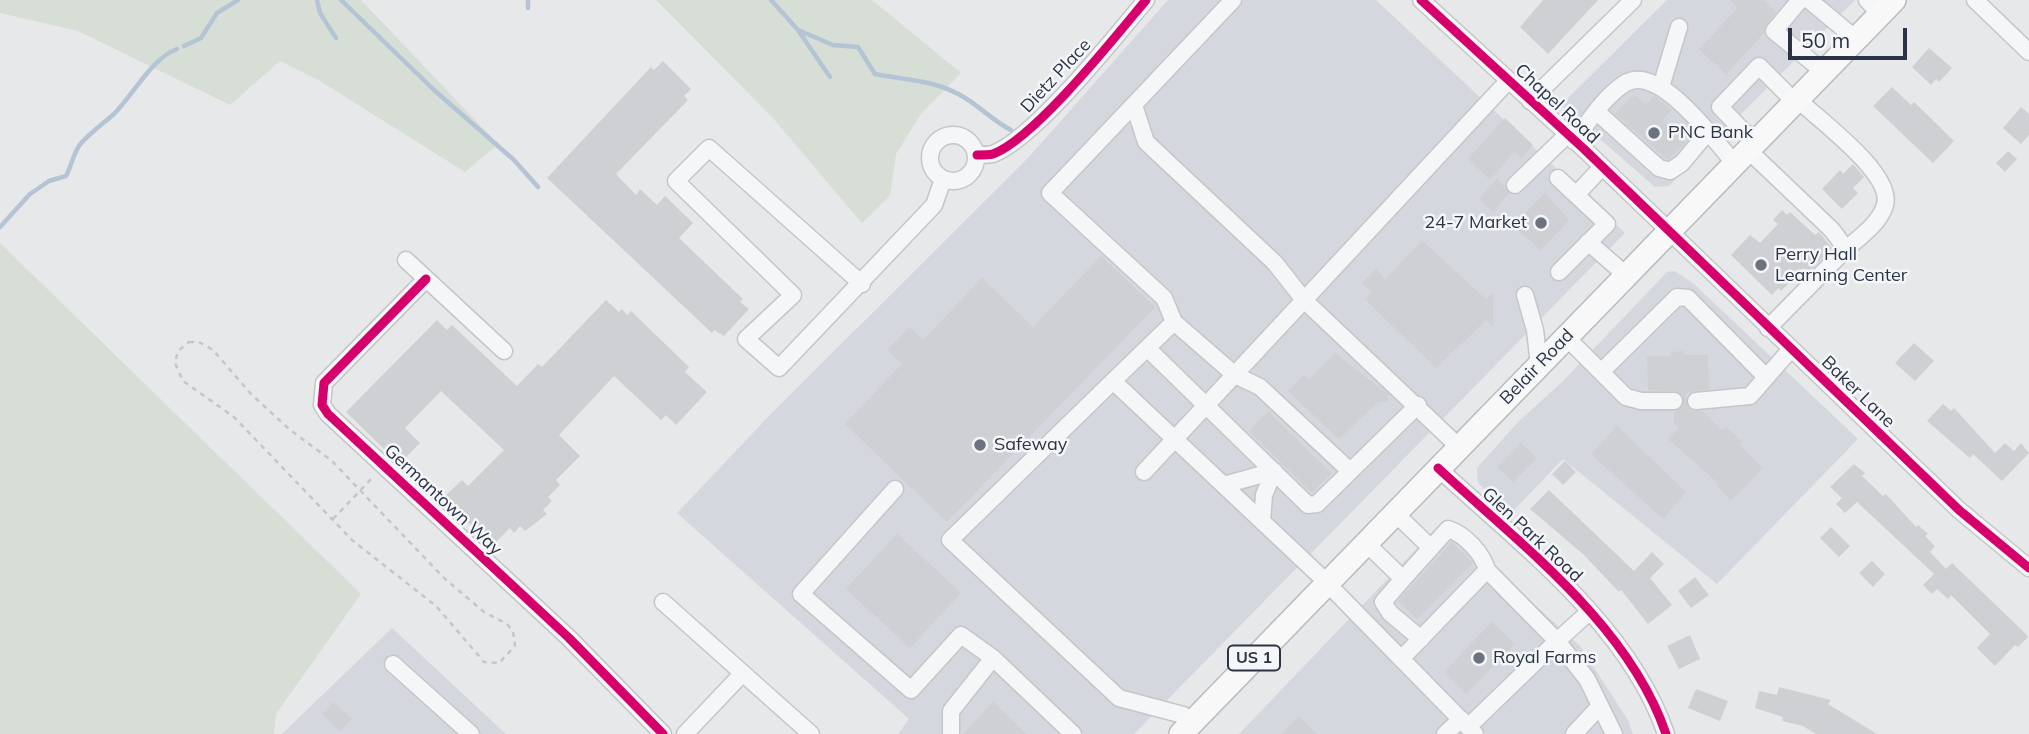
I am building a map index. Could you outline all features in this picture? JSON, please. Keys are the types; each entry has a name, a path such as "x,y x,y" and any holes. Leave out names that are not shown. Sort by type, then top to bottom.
{"highway":[{"name":"Belair Road","path":"1182,725 1327,583 1670,234 1856,39 1880,5"}],"street":[{"name":"Dietz Place","path":"977,155 992,154 1022,136 1146,0"},
{"path":"1233,0 1050,194 1164,298 1174,322 1235,375 1260,387 1350,471"},
{"name":"Chapel Road","path":"1421,0 1602,167 1670,234"},
{"path":"1530,101 1633,0"},
{"path":"1800,0 1774,31 1824,72"},
{"path":"1809,0 1856,39"},
{"path":"1975,0 2029,52"},
{"path":"1661,87 1679,27"},
{"path":"1746,152 1720,107 1759,66 1877,174 1886,202 1880,215 1768,328"},
{"path":"1143,472 1508,81"},
{"path":"1515,185 1571,138 1627,82 1652,81 1672,94 1707,133 1746,152 1832,230 1846,249"},
{"path":"1134,105 1146,142 1275,263 1304,300 1418,405 1459,447"},
{"path":"1597,111 1659,168 1670,171 1682,163 1707,133"},
{"path":"947,135 962,136 974,147 977,155 970,175 957,181 943,179 937,175 930,160 930,152 939,139 947,135"},
{"path":"862,284 709,148 676,181 793,295 746,339 779,369 862,284 934,205 943,179"},
{"path":"1576,195 1602,167"},
{"path":"1558,177 1607,223 1559,272"},
{"name":"Baker Lane","path":"1670,234 1959,510 2029,568"},
{"path":"1588,243 1627,276"},
{"path":"406,260 504,351"},
{"name":"Germantown Way","path":"426,279 324,383 322,405 328,414 569,638 663,734"},
{"path":"1525,295 1535,330 1539,365"},
{"path":"1602,371 1677,297 1688,298 1766,377"},
{"path":"1174,322 950,540 1119,698 1182,725"},
{"path":"1566,337 1626,397 1641,401 1674,401"},
{"path":"1147,348 1308,505 1317,505 1418,405"},
{"path":"1696,401 1750,396 1791,349"},
{"path":"1113,381 1327,583 1468,727"},
{"name":"Glen Park Road","path":"1438,468 1610,634 1648,690 1666,734"},
{"path":"1224,485 1274,471"},
{"path":"1262,521 1264,495 1274,471"},
{"path":"895,489 801,594 911,690 961,635 993,658 1073,734"},
{"path":"1395,513 1430,547"},
{"path":"1421,639 1390,612 1383,602 1448,529 1455,531 1481,555 1487,570 1558,641 1587,679 1614,734"},
{"path":"1366,543 1403,579"},
{"path":"1401,659 1487,570"},
{"path":"663,602 741,675 811,734"},
{"path":"1445,734 1468,727 1589,612"},
{"path":"951,734 951,711 993,658"},
{"path":"393,664 471,734"},
{"path":"685,734 741,675"},
{"path":"1574,734 1600,706"}],"path":[{"path":"189,342 206,345 251,394 289,429 332,461 451,584 484,612 507,624 515,640 513,652 499,663 484,662 436,606 352,540 332,519 316,506 262,444 234,417 183,381 175,363 178,351 189,342"},
{"path":"332,519 384,466"}],"shaded area":[{"path":"0,0 361,0 498,144 465,172 320,81 280,61 230,105 78,31 0,13"},
{"path":"656,0 872,0 961,73 921,114 896,154 890,196 862,223 772,117"},
{"path":"1168,0 1376,0 1625,233 1134,734 898,734 909,719 677,513 770,415 1028,158"},
{"path":"1667,0 1855,0 1669,186 1655,187 1561,105"},
{"path":"0,243 361,594 276,714 274,734 0,734"},
{"path":"1674,271 1693,283 1858,439 1717,584 1563,459 1510,514 1478,483 1477,468 1518,422 1562,382 1667,272"},
{"path":"1443,521 1580,646 1628,720 1633,734 1239,734"},
{"path":"392,628 506,734 282,734"}],"building":[{"path":"1543,0 1598,0 1548,54 1520,27"},
{"path":"1730,0 1764,0 1776,12 1766,25 1764,33 1726,74 1699,49 1738,8"},
{"path":"1929,48 1952,68 1939,82 1936,79 1931,85 1912,67"},
{"path":"663,61 691,89 684,96 688,100 616,174 636,195 640,189 657,205 665,196 693,223 679,238 743,299 740,302 749,309 724,336 714,330 712,333 547,178 651,67 654,70"},
{"path":"1892,87 1911,105 1914,102 1954,141 1933,163 1873,106"},
{"name":"PNC Bank","path":"1637,96 1646,105 1654,96 1672,110 1662,120 1686,142 1668,160 1615,114 1631,97"},
{"path":"2021,107 2029,114 2029,135 2021,144 2003,128"},
{"path":"1505,118 1533,145 1522,158 1514,152 1490,180 1468,159"},
{"path":"2008,151 2017,159 2005,172 1996,163"},
{"path":"1853,164 1864,177 1853,188 1858,193 1842,209 1822,189 1840,170 1843,174"},
{"path":"1497,178 1509,193 1493,212 1479,199"},
{"name":"24-7 Market","path":"1545,193 1569,220 1541,250 1513,226"},
{"path":"1782,210 1787,215 1790,212 1815,235 1819,232 1832,248 1808,273 1803,268 1781,291 1778,288 1772,295 1731,255 1750,235 1760,243 1778,224 1773,220"},
{"path":"1422,241 1486,299 1493,292 1493,327 1486,320 1436,368 1365,299 1372,292 1362,283 1376,269 1385,279"},
{"path":"1101,256 1155,307 947,522 845,424 902,364 887,350 910,327 923,340 982,278 1033,327"},
{"path":"606,300 619,312 622,309 627,315 631,311 689,367 685,372 707,392 676,425 666,415 661,420 614,376 559,435 580,456 556,480 560,485 548,497 552,501 543,510 547,514 525,531 520,526 514,533 510,528 492,546 443,498 462,480 468,486 504,450 441,391 405,428 420,443 403,460 388,444 384,449 346,412 437,320 447,330 452,325 517,386 538,364 542,367"},
{"path":"1914,343 1934,361 1915,381 1895,363"},
{"path":"1684,351 1684,355 1708,355 1709,389 1685,393 1687,406 1692,411 1703,411 1722,431 1726,427 1742,441 1739,445 1763,468 1731,501 1717,486 1718,483 1668,439 1679,428 1674,423 1674,411 1683,406 1683,395 1675,391 1648,390 1647,356 1671,356 1671,352"},
{"path":"1335,353 1388,394 1388,401 1378,402 1339,439 1288,391 1304,375 1309,380"},
{"path":"1943,404 1951,411 1954,408 1995,453 2005,443 2014,451 2021,443 2029,453 2002,481 1973,454 1970,458 1927,421"},
{"path":"1268,411 1331,473 1312,493 1249,431"},
{"path":"1617,426 1686,492 1663,519 1591,454"},
{"path":"1521,443 1537,458 1513,482 1497,467"},
{"path":"1565,461 1576,472 1563,485 1552,474"},
{"path":"1854,464 1865,473 1862,476 1883,496 1886,494 1916,527 1918,525 1928,534 1925,536 1935,546 1930,552 1946,569 1952,563 2026,634 2028,637 2018,647 2015,645 1995,666 1977,648 1990,634 1951,595 1948,599 1937,589 1932,594 1923,585 1934,574 1857,502 1845,513 1836,504 1842,498 1830,487"},
{"path":"1549,490 1634,571 1652,552 1664,564 1650,578 1672,605 1648,624 1621,590 1619,592 1584,555 1530,509"},
{"path":"1831,527 1850,546 1839,557 1820,538"},
{"path":"897,534 961,593 910,648 846,589"},
{"path":"1452,542 1473,563 1417,619 1398,601"},
{"path":"1872,561 1885,574 1873,587 1859,573"},
{"path":"1695,577 1709,595 1691,608 1678,591"},
{"name":"Royal Farms","path":"1492,622 1515,644 1466,694 1444,672"},
{"path":"1690,635 1700,659 1679,669 1667,646"},
{"path":"1779,687 1831,700 1828,704 1877,734 1816,734 1803,726 1782,721 1783,717 1755,708 1759,691 1777,695"},
{"path":"1696,689 1728,701 1720,721 1688,708"},
{"path":"333,702 352,719 340,731 322,714"},
{"path":"993,702 1027,734 963,734"},
{"path":"1298,717 1302,719 1317,734 1282,734"}],"waterway":[{"path":"184,46 201,38 217,13 238,0"},
{"path":"317,0 320,13 336,38"},
{"path":"341,0 434,90 514,160 538,187"},
{"path":"528,0 528,8"},
{"path":"771,0 798,30 830,77"},
{"path":"798,30 833,45 858,47 875,74 921,82 954,92 1011,130"},
{"path":"0,227 30,194 49,181 66,176 82,142 114,114 159,60 177,49"}],"cycle path":[{"path":"977,155 993,154 1010,144 1052,108 1146,0"},
{"path":"1421,0 1584,149 1959,510 2029,568"},
{"path":"426,279 324,383 322,405 328,414 569,638 663,734"},
{"path":"1438,468 1536,557 1599,622 1626,657 1649,694 1666,734"}],"place":[{"name":"PNC Bank","path":"1654,133"},
{"name":"24-7 Market","path":"1541,223"},
{"name":"Perry Hall Learning Center","path":"1761,265"},
{"name":"Safeway","path":"980,445"},
{"name":"Royal Farms","path":"1479,658"}]}
